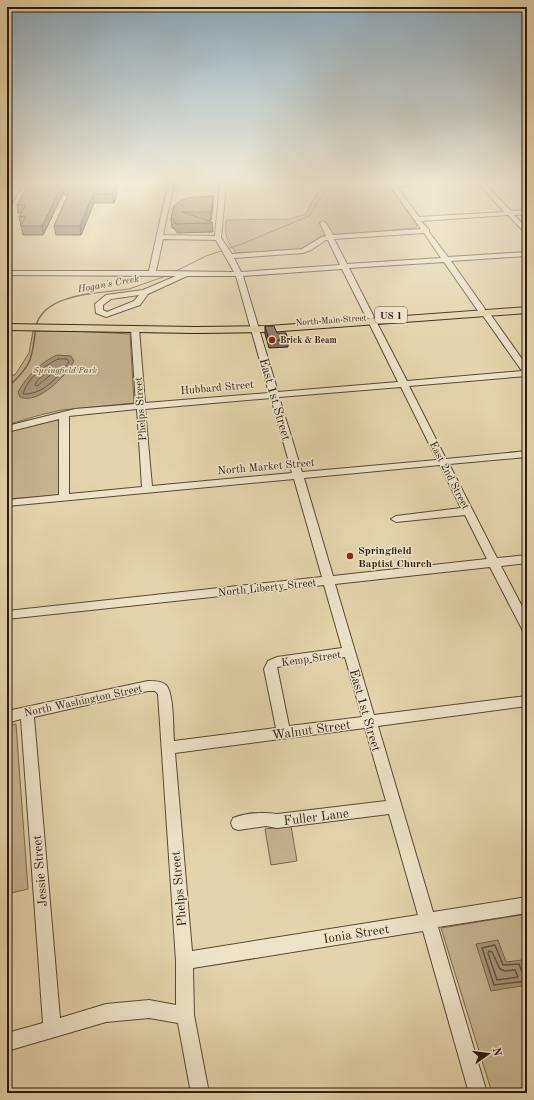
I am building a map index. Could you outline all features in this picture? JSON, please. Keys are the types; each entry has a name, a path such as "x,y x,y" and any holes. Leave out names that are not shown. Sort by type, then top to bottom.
{"main road":[{"name":"North Main Street","path":"483,311 527,305"},
{"name":"North Main Street","path":"7,326 135,329 269,329 371,319 483,311 527,310"}],"street":[{"path":"228,252 303,251 321,239 357,235"},
{"path":"429,235 527,372"},
{"path":"152,273 160,237 218,238"},
{"name":"East 2nd Street","path":"330,237 527,628"},
{"name":"East 1st Street","path":"218,238 228,252 239,274 478,1093"},
{"path":"7,273 239,274 527,254"},
{"path":"145,292 137,303 120,311 106,315 98,311 99,304 109,297 145,292 188,273"},
{"name":"Phelps Street","path":"135,329 147,489"},
{"name":"Hubbard Street","path":"7,429 64,414 527,372"},
{"path":"64,414 64,498"},
{"name":"North Market Street","path":"7,503 527,454"},
{"path":"396,519 468,511"},
{"name":"North Liberty Street","path":"7,615 527,559"},
{"name":"Kemp Street","path":"284,733 270,668 272,664 277,662 349,652"},
{"name":"North Washington Street","path":"7,716 148,686 159,686"},
{"name":"Phelps Street","path":"159,686 164,693 184,961 186,1015 200,1093"},
{"name":"Walnut Street","path":"167,748 527,701"},
{"name":"Jessie Street","path":"26,712 52,1029"},
{"name":"Fuller Lane","path":"238,823 266,819 277,821 394,807"},
{"name":"Ionia Street","path":"184,961 427,922 439,918 527,905"},
{"path":"7,1042 106,1013 149,1010 186,1015"}],"green space":[{"path":"227,235 329,235 321,236 303,248 293,251 236,253"},
{"name":"Springfield Park","path":"33,331 73,331 130,334 134,403 62,410 7,425 7,375 15,375 29,353"},
{"path":"60,418 60,495 7,499 7,432"},
{"path":"16,724 28,889 7,894 7,726"},
{"path":"291,826 297,861 271,865 265,829"},
{"path":"527,914 527,1093 492,1093 441,928"}],"water":[{"path":"57,355 71,356 74,361 65,374 51,388 43,393 35,397 20,397 18,392 21,386 40,366"},
{"path":"498,940 506,962 522,960 527,974 527,985 491,991 476,944"}],"building":[{"path":"265,326 274,326 277,333 286,333 288,339 269,341"}],"waterway":[{"name":"Hogan's Creek","path":"174,272 206,256 263,235"},
{"name":"Hogan's Creek","path":"91,294 129,289 166,276"},
{"name":"Hogan's Creek","path":"87,294 91,294"},
{"name":"Hogan's Creek","path":"7,388 22,373 31,358 36,326 39,318 45,311 51,306 68,298 91,294"}],"place":[{"name":"Brick & Beam","path":"272,340"},
{"name":"Springfield Baptist Church","path":"350,556"}]}
